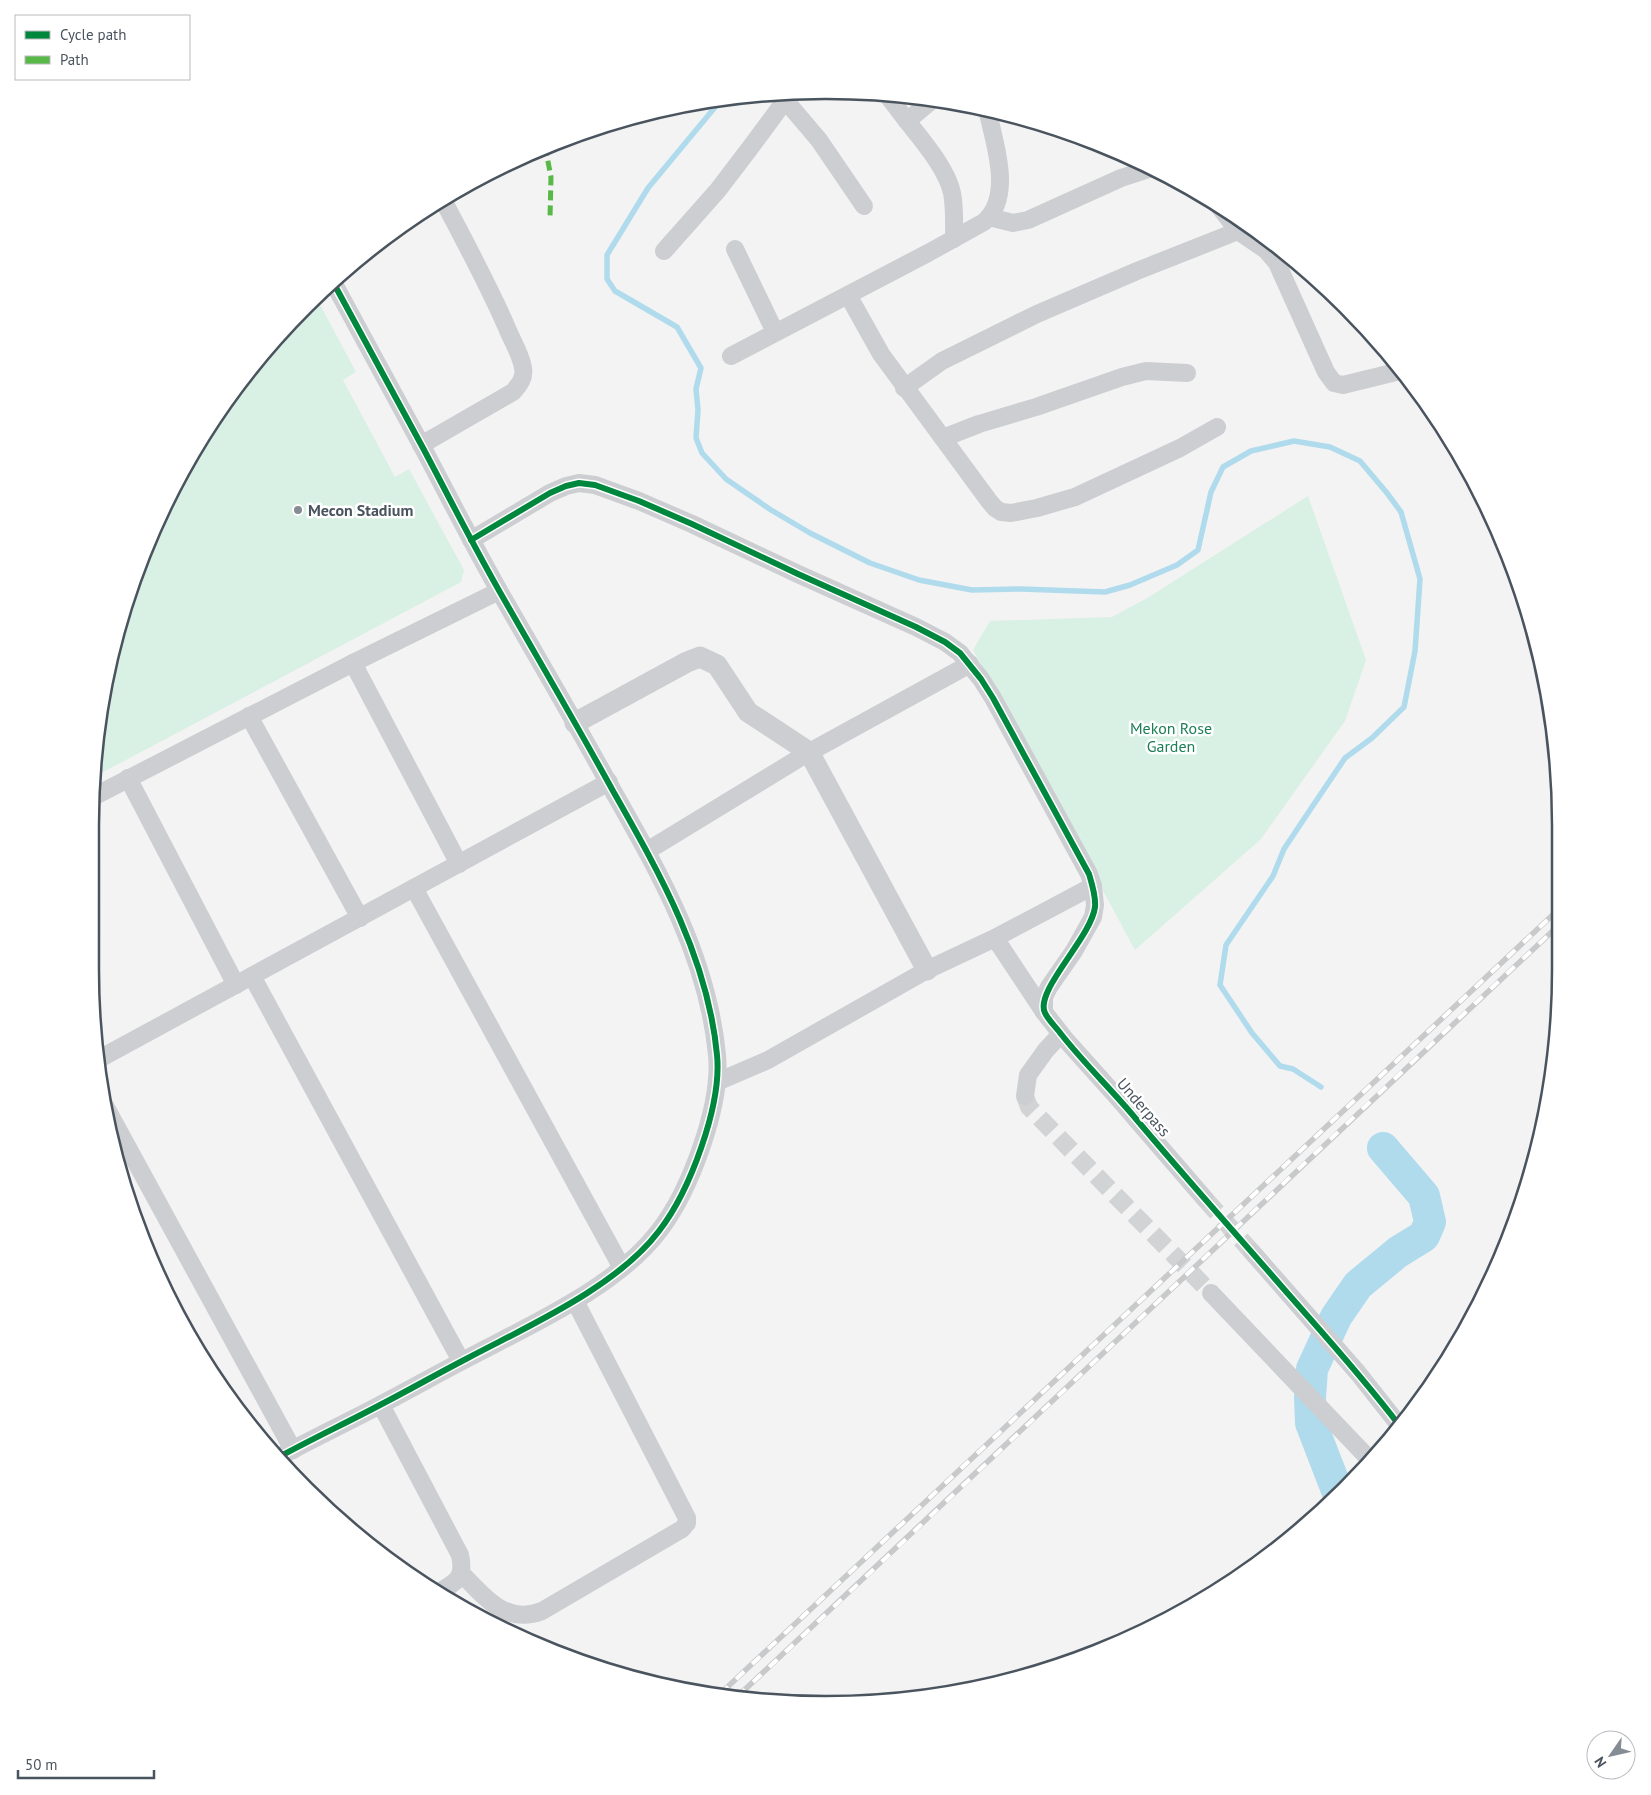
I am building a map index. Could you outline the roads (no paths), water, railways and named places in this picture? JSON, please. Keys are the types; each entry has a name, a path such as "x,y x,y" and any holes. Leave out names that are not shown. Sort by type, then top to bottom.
{"street":[{"path":"664,251 718,190 785,100"},
{"path":"789,100 864,206"},
{"path":"893,102 940,167 949,183 953,205 954,239"},
{"path":"907,121 925,106"},
{"path":"731,356 954,239 990,217 996,205 1000,184 998,154 989,118"},
{"path":"990,217 1013,222 1028,220 1121,178 1141,171"},
{"path":"421,445 513,392 519,385 523,375 520,358 500,312 446,206"},
{"path":"1231,222 1238,232 1266,250 1277,263 1326,372 1334,383 1344,385 1394,373"},
{"path":"904,388 942,361 1029,317 1137,271 1238,232"},
{"path":"735,249 775,332"},
{"path":"117,1129 286,1453 381,1405 575,1300 622,1268 641,1252 659,1231 676,1204 693,1171 707,1127 717,1082 718,1059 714,1026 694,952 675,906 609,782 471,540 336,288"},
{"path":"848,295 871,339 904,388 995,508 1002,512 1011,513 1038,508 1075,497 1180,448 1217,427"},
{"path":"943,438 979,424 1036,407 1122,377 1146,371 1187,373"},
{"path":"471,540 550,493 566,486 579,484 595,485 639,501 692,524 798,574 916,626 945,642 960,654 970,664 998,707 1085,866 1093,886 1095,905 1093,917 1074,951 1049,987 1044,997 1044,1012"},
{"path":"100,793 353,663 499,591"},
{"path":"575,724 687,662 700,657 717,665 748,712 809,752 927,970"},
{"path":"353,663 459,864"},
{"path":"647,851 809,752 970,664"},
{"path":"249,716 360,918"},
{"path":"128,778 236,985"},
{"path":"104,1053 236,985 609,782"},
{"path":"717,1082 768,1060 927,970 994,938 1093,886"},
{"path":"414,888 622,1268"},
{"name":"Underpass","path":"994,938 1061,1034 1205,1199"},
{"path":"252,976 461,1361"},
{"path":"1025,1096 1028,1075 1046,1050 1061,1034"},
{"path":"1252,1252 1358,1372 1396,1420"},
{"path":"1211,1293 1365,1456"},
{"path":"462,1574 485,1597 505,1612 530,1616 542,1611 682,1529 687,1523 687,1518 575,1300"},
{"path":"381,1405 460,1555 463,1567 462,1574 444,1588"}],"waterway":[{"path":"715,108 648,188 607,255 607,279 615,291 677,327 701,368 696,389 698,410 696,438 702,453 726,479 771,510 810,533 870,563 919,580 972,590 1021,589 1105,592 1130,585 1177,565 1198,550 1211,492 1223,467 1251,451 1294,441 1330,447 1360,461 1401,512 1420,579 1415,651 1404,707 1372,738 1345,758 1284,849 1273,876 1226,945 1220,985 1252,1033 1280,1066 1293,1069 1321,1087"},
{"path":"1335,1486 1311,1423 1312,1369 1336,1317 1358,1285 1398,1252 1424,1236 1430,1222 1424,1196 1383,1148"}],"tunnel":[{"path":"1025,1096 1029,1107 1211,1293"},
{"path":"1205,1199 1252,1252"}],"railway":[{"path":"725,1689 1552,916"},
{"path":"743,1691 1552,932"}],"place":[{"name":"Mecon Stadium","path":"298,510"}],"park label":[{"name":"Mekon Rose Garden","path":"1171,737"}]}
